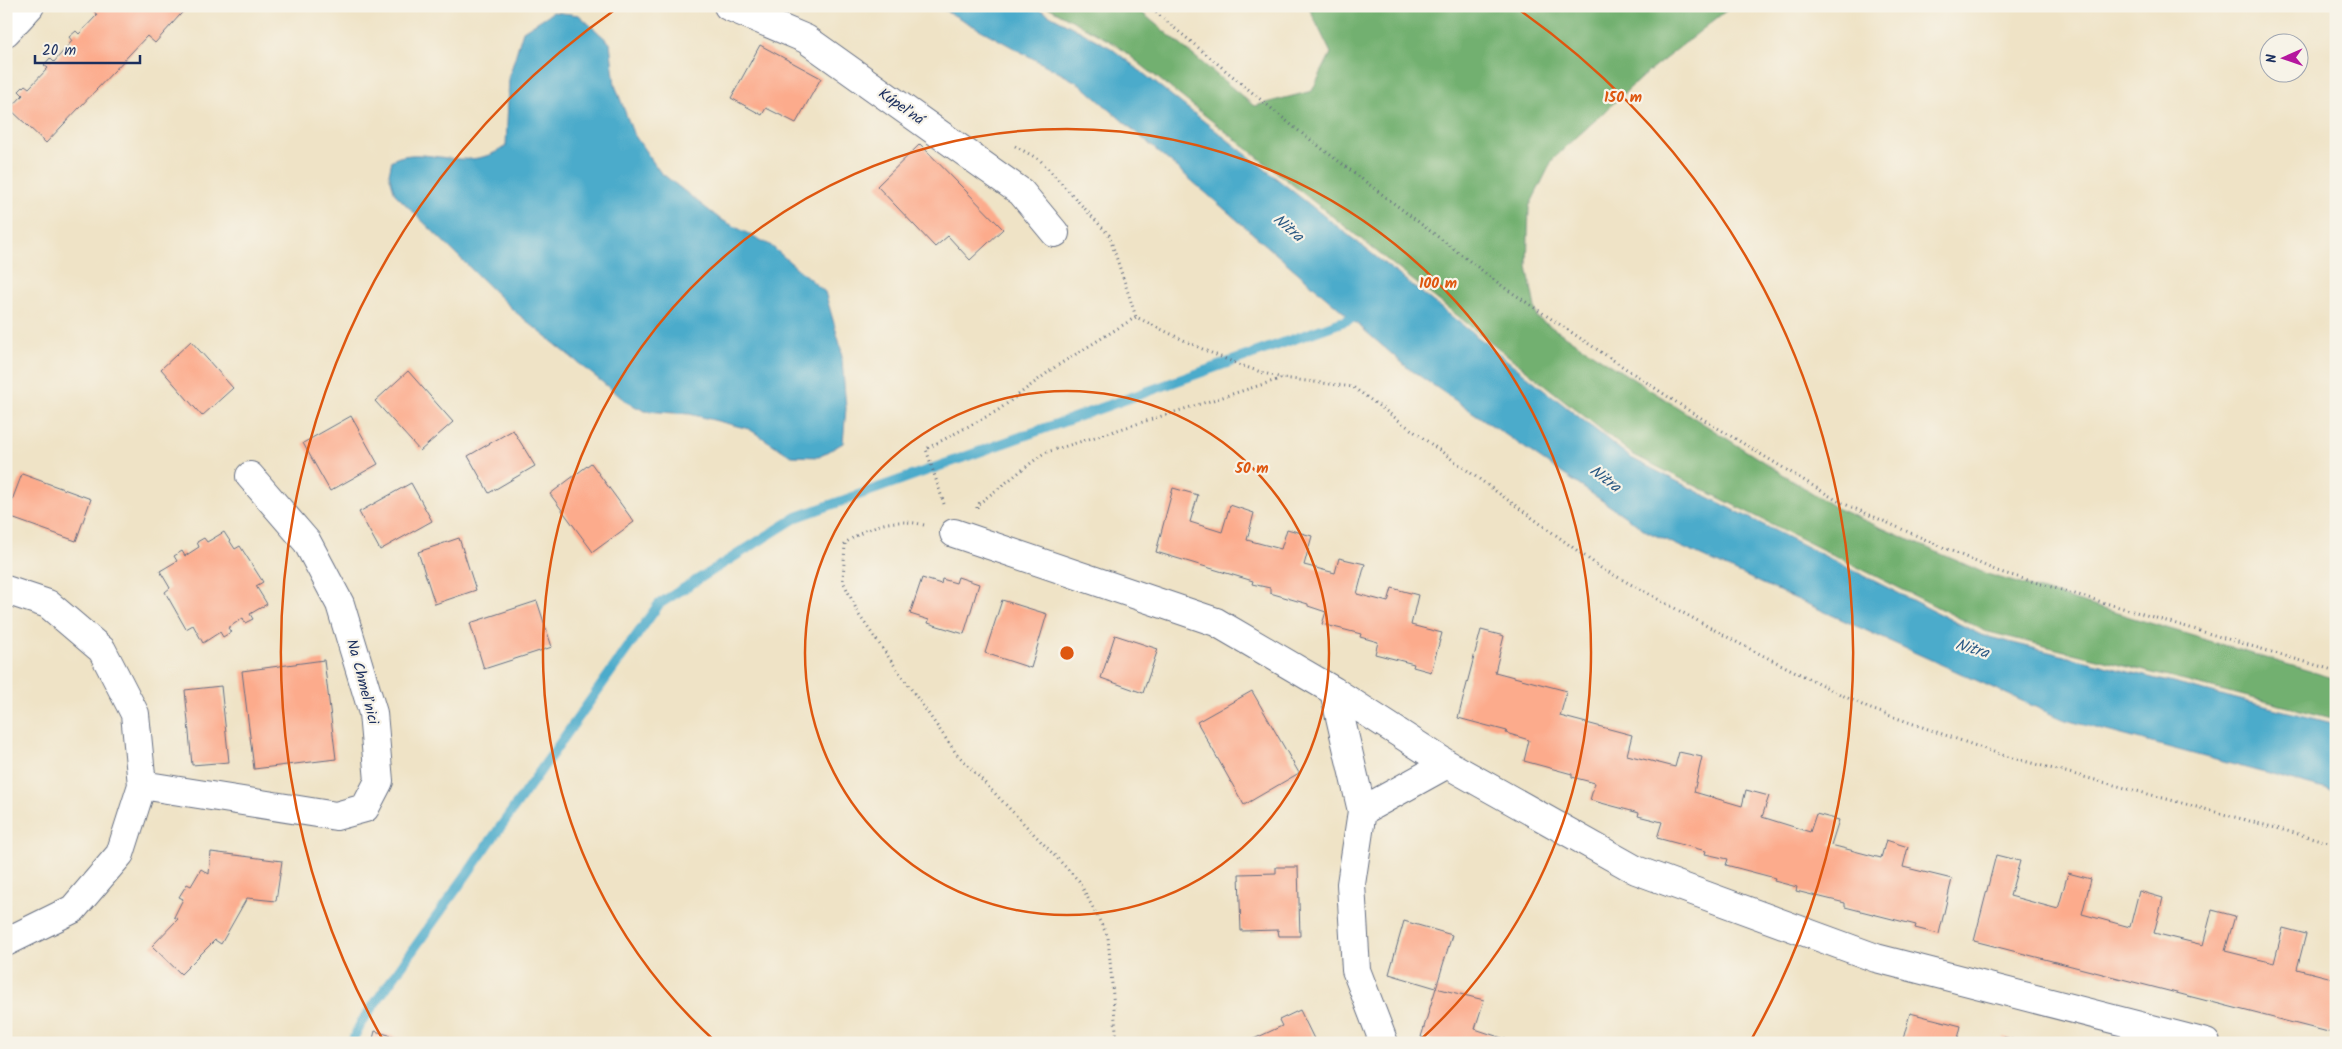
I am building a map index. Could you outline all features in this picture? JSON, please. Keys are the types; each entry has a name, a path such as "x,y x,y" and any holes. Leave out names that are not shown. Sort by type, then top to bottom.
{"street":[{"path":"6,32 30,6"},
{"name":"Kúpeľná","path":"728,6 806,39 1021,192 1055,233"},
{"name":"Na Chmeľnici","path":"142,785 336,816 365,808 379,780 373,713 340,604 307,542 250,476"},
{"path":"954,533 1216,622 1334,691 1447,764 1646,874 1876,958 2206,1043"},
{"path":"6,590 48,604 102,650 135,714 142,785 120,854 73,909 6,942"},
{"path":"1334,691 1362,811 1351,884 1356,970 1384,1043"},
{"path":"1362,811 1447,764"}],"path":[{"path":"1148,6 1295,128 1505,288 1688,410 1838,501 1997,571 2336,670"},
{"path":"936,478 926,449 997,411 1055,367 1136,316"},
{"path":"982,543 977,505 1044,453 1283,378 1353,388 1601,568 1742,646 1868,708 2005,756 2336,844"},
{"path":"954,533 907,521 868,528 845,543 843,581 859,615 956,753 1078,881 1108,937 1117,1043"}],"green space":[{"path":"1046,6 1134,6 1254,106 1312,91 1331,53 1308,6 1732,6 1642,77 1553,159 1529,207 1527,266 1537,318 1836,508 1987,574 2336,679 2336,719 1985,631 1632,454 1115,44"}],"water":[{"name":"Nitra","path":"937,6 1033,6 1111,48 1631,458 1981,635 2336,724 2336,792 2062,719 1648,532 1408,368 1080,84"},
{"path":"553,12 579,15 610,43 615,85 633,133 660,172 720,219 770,245 825,292 841,348 846,408 843,443 819,457 791,456 749,429 690,414 645,411 628,403 513,310 395,194 389,174 392,160 418,155 460,159 475,158 490,155 506,146 509,77 523,31"}],"building":[{"path":"98,6 118,8 188,6 155,43 147,36 46,143 10,109 23,95 19,91 25,85 29,88 48,68 44,65 50,58 54,62 72,41 69,37 76,31 79,34 97,15 94,11"},
{"path":"760,45 821,78 796,123 766,108 762,115 731,98"},
{"path":"920,144 1003,229 970,260 948,236 935,247 877,186"},
{"path":"191,341 233,388 202,416 161,369"},
{"path":"408,371 453,422 420,451 375,401"},
{"path":"351,416 378,464 330,491 303,443"},
{"path":"513,430 535,466 489,493 468,456"},
{"path":"591,463 634,522 593,552 550,494"},
{"path":"22,474 91,499 76,541 6,516"},
{"path":"411,483 432,521 380,550 359,512"},
{"path":"1173,488 1198,495 1190,522 1222,532 1230,505 1254,513 1247,540 1281,549 1287,529 1312,536 1304,565 1335,573 1339,558 1365,564 1357,594 1388,602 1392,588 1418,595 1411,625 1442,633 1431,672 1413,667 1414,664 1375,654 1378,642 1360,637 1361,634 1322,624 1326,612 1308,606 1308,604 1270,593 1270,588 1252,584 1253,581 1156,552"},
{"path":"224,532 235,549 240,546 263,582 256,586 267,604 250,614 253,619 245,623 243,618 228,628 231,632 223,637 220,632 203,643 193,625 186,629 165,592 170,588 160,571 177,561 174,556 182,551 185,556 199,547 197,542 204,538 207,542"},
{"path":"459,538 476,590 435,604 418,552"},
{"path":"958,577 979,584 964,634 928,623 929,620 910,614 922,578 941,584 942,579 956,583"},
{"path":"1002,600 1047,614 1031,668 985,653"},
{"path":"537,601 552,647 484,669 470,623"},
{"path":"1481,630 1504,636 1495,672 1567,691 1560,716 1632,735 1627,755 1675,767 1679,752 1702,757 1694,792 1742,806 1746,790 1769,796 1762,817 1810,832 1816,814 1839,820 1831,845 1881,858 1886,840 1908,847 1903,867 1952,879 1939,934 1915,928 1916,925 1845,907 1845,903 1796,891 1797,887 1774,881 1775,878 1726,865 1728,859 1705,854 1706,851 1657,838 1662,822 1638,816 1639,813 1590,800 1595,783 1572,777 1572,774 1524,761 1529,740 1506,733 1507,731 1458,718"},
{"path":"1115,635 1158,649 1143,693 1101,678"},
{"path":"324,660 336,759 254,769 242,671"},
{"path":"221,686 229,762 192,765 185,690"},
{"path":"1252,691 1299,773 1244,805 1197,722"},
{"path":"211,852 282,861 276,901 247,898 221,944 215,940 181,974 152,946 178,919 174,917 183,899 179,897 187,884 191,886 201,869 209,874"},
{"path":"1996,855 2020,861 2010,896 2058,909 2068,873 2091,879 2082,914 2130,927 2139,891 2163,898 2154,933 2203,945 2212,910 2235,916 2225,951 2274,963 2283,928 2306,934 2297,969 2336,979 2336,1034 1974,941"},
{"path":"1276,867 1298,867 1300,936 1279,936 1278,930 1241,931 1239,874 1276,873"},
{"path":"1404,921 1452,935 1436,988 1389,974"},
{"path":"1436,988 1484,1000 1475,1029 1517,1043 1440,1043 1421,1037"},
{"path":"1300,1010 1316,1043 1245,1043 1282,1026 1279,1020"},
{"path":"1910,1013 1961,1026 1957,1043 1902,1043"},
{"path":"375,1031 413,1042 413,1043 372,1043"},
{"path":"2003,1037 2023,1042 2023,1043 2002,1043"}],"waterway":[{"path":"351,1043 361,1023 659,604 797,517 1364,314"}]}
